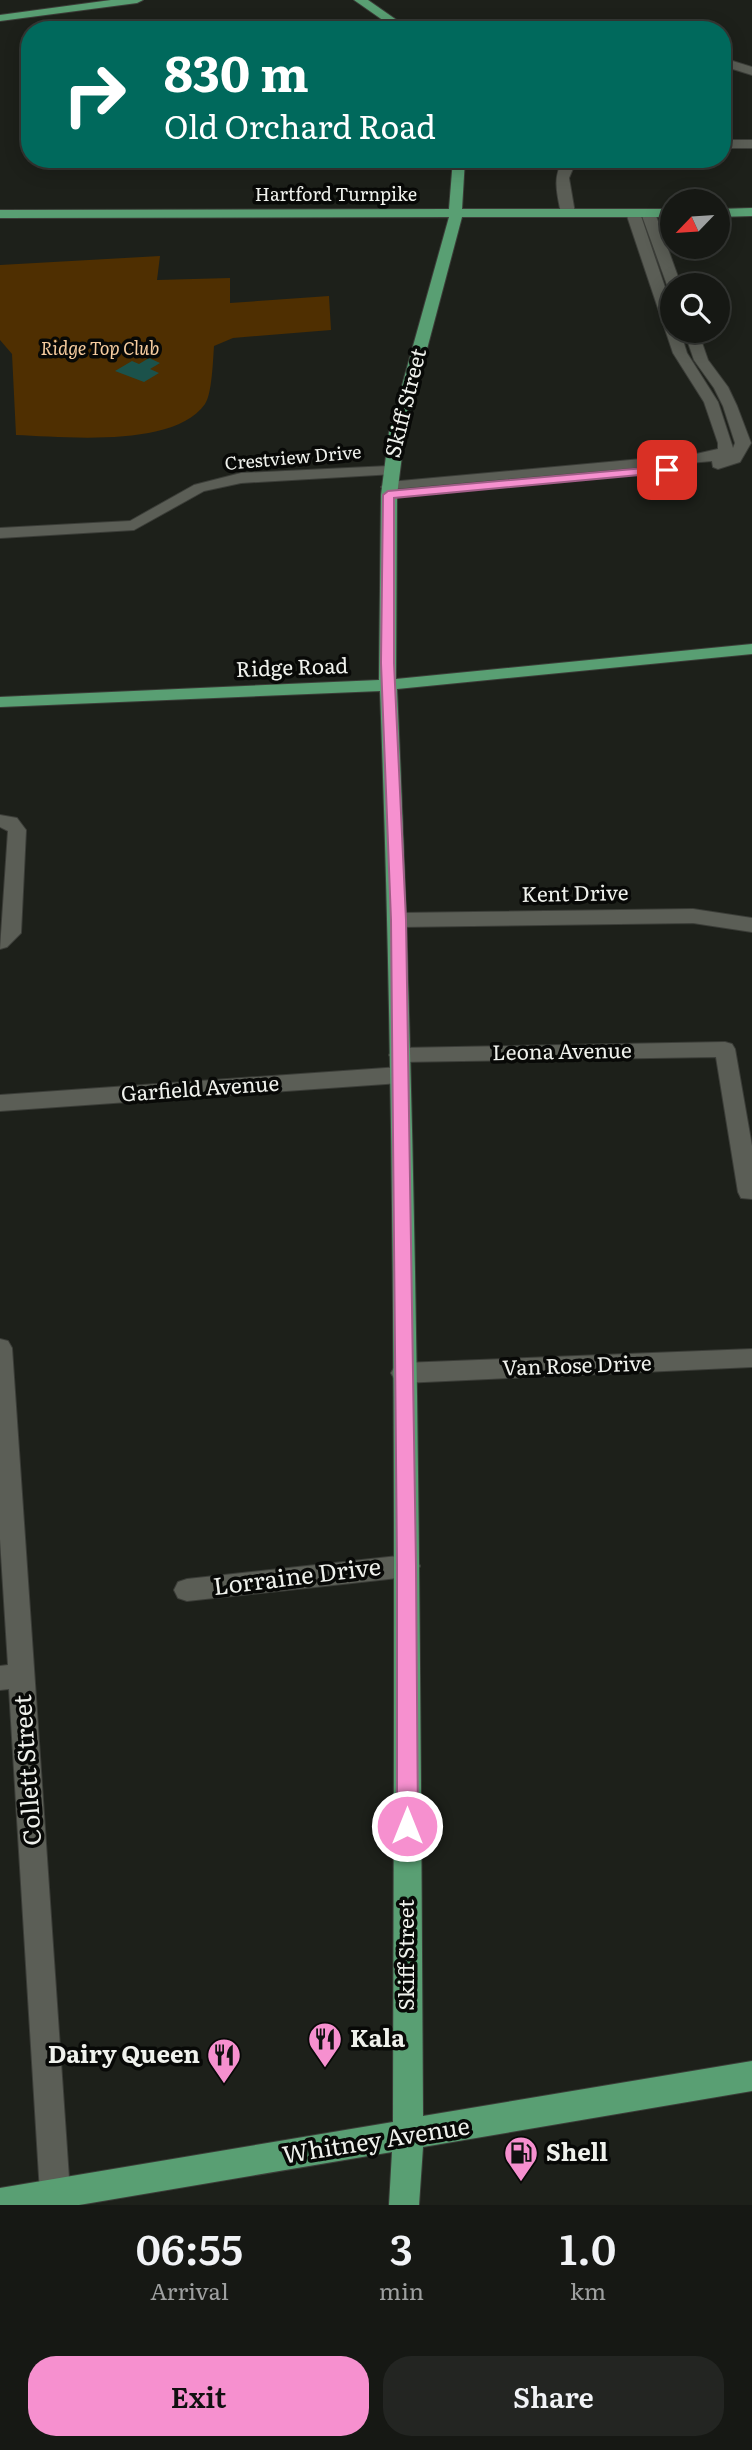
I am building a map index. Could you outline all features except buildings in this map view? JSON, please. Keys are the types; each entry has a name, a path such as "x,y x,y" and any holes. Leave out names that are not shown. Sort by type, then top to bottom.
{"main road":[{"path":"0,18 137,0"},
{"path":"360,0 390,21"},
{"name":"Skiff Street","path":"404,2205 408,2136 407,1566 398,920 388,685 389,485 397,432 452,236 458,168"},
{"path":"730,212 752,212"},
{"name":"Hartford Turnpike","path":"0,214 660,213"},
{"name":"Ridge Road","path":"0,702 388,685 752,649"},
{"name":"Whitney Avenue","path":"0,2203 752,2076"}],"street":[{"path":"731,64 752,71"},
{"path":"731,145 752,144"},
{"path":"563,168 561,180 568,213"},
{"path":"640,213 668,273"},
{"path":"640,213 660,286"},
{"path":"677,343 683,360 711,402 732,453 743,443 730,405 701,359 695,343"},
{"path":"683,360 701,359"},
{"name":"Crestview Drive","path":"0,533 134,525 199,488 241,478 389,485 715,465 735,459 732,453"},
{"path":"0,942 11,933 17,830 5,822"},
{"name":"Kent Drive","path":"398,920 693,916 752,925"},
{"name":"Leona Avenue","path":"400,1065 725,1049 749,1192"},
{"name":"Garfield Avenue","path":"0,1103 400,1065"},
{"name":"Collett Street","path":"0,1348 11,1677 55,2193"},
{"name":"Van Rose Drive","path":"403,1373 752,1358"},
{"name":"Lorraine Drive","path":"187,1590 407,1566"}],"green space":[{"name":"Ridge Top Club","path":"160,256 157,280 230,278 230,303 329,296 331,330 233,338 214,346 211,385 205,404 190,418 169,428 118,437 16,435 12,354 0,340 0,265"}],"water":[{"path":"149,358 160,363 150,369 159,373 144,382 115,371 132,361 139,364"}],"place":[{"name":"Kala","path":"325,2069"},
{"name":"Dairy Queen","path":"224,2085"},
{"name":"Shell","path":"521,2183"}],"route":[{"path":"407,1826 407,1566 398,920 387,663 388,495 667,470"}]}
